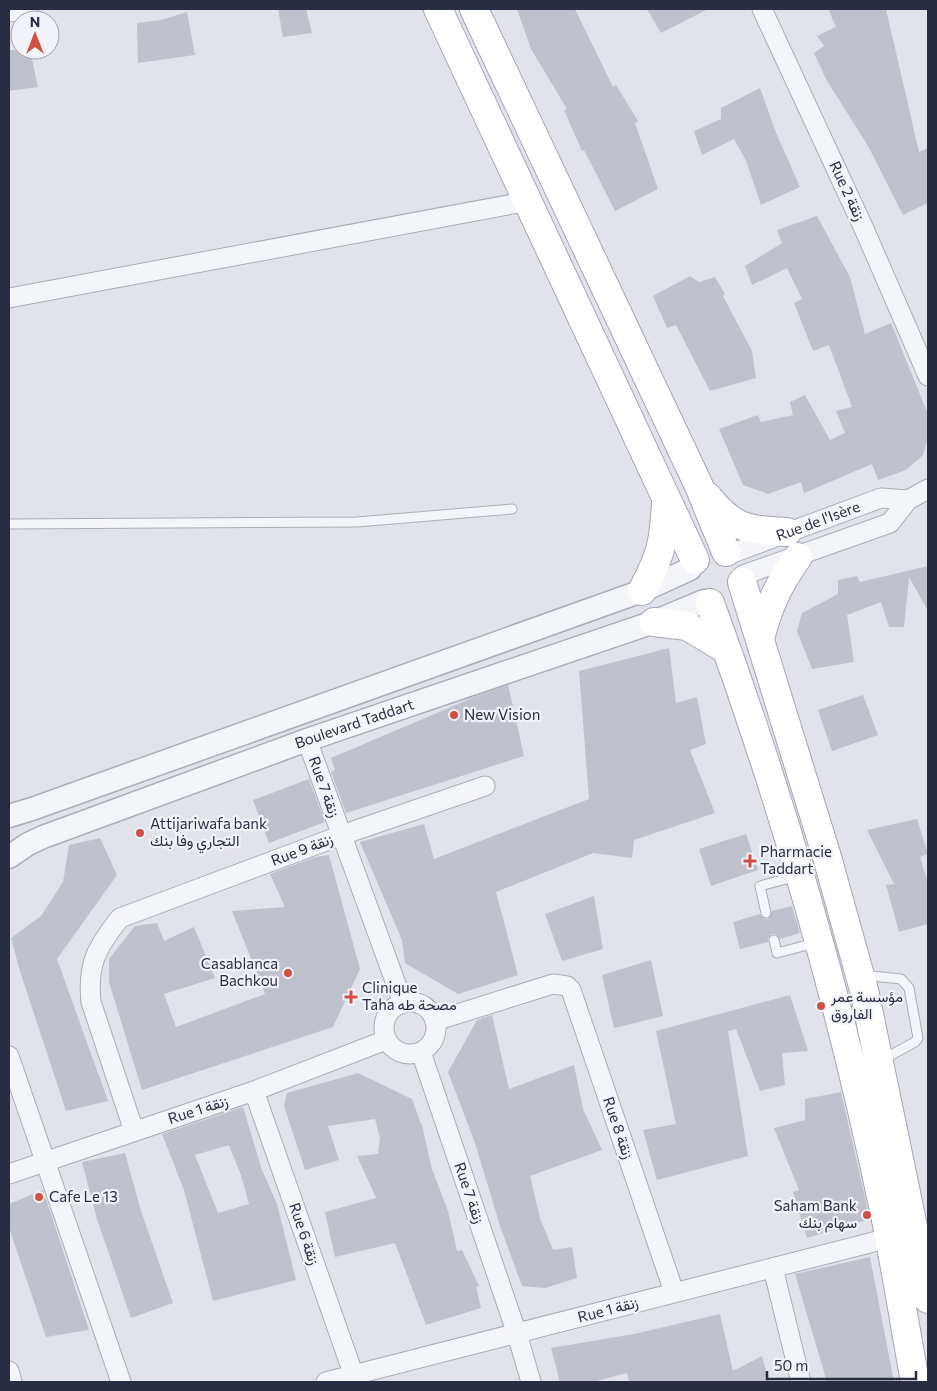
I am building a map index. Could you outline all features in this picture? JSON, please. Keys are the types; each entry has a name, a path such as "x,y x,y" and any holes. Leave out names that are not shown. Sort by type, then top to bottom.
{"main road":[{"path":"438,9 529,201 666,500 692,564 689,579 691,588 707,602 727,650 758,739 834,998 889,1238 915,1382"},
{"path":"474,9 735,566 760,639 827,857 860,975 880,1062 928,1299"},
{"path":"699,486 731,522 762,530 787,532"},
{"path":"642,591 658,560 664,538 666,500"},
{"path":"692,564 710,551 735,566"},
{"path":"760,639 768,607 780,582 798,557"},
{"path":"707,602 721,604 731,600 738,592 735,566"},
{"path":"654,622 687,626 727,650"}],"street":[{"path":"9,12 28,9"},
{"name":"Rue 2 زنقة","path":"762,9 865,231 928,376"},
{"path":"9,298 529,201"},
{"name":"Rue de l'Isère","path":"735,566 798,557 890,523 908,500 928,489"},
{"name":"Rue de l'Isère","path":"735,566 787,532 881,498 908,500"},
{"name":"Boulevard Taddart","path":"9,816 32,810 642,591 692,564"},
{"name":"Boulevard Taddart","path":"9,857 28,844 43,837 307,740 654,622 707,602"},
{"name":"Rue 7 زنقة","path":"307,740 403,1003"},
{"name":"Rue 9 زنقة","path":"134,1131 91,1002 89,980 93,960 101,941 120,918 342,835 485,786"},
{"name":"Rue 8 زنقة","path":"435,1021 546,986 561,984 571,990 674,1292"},
{"path":"410,1002 423,1006 435,1021 434,1039 422,1052 415,1054 401,1053 390,1046 386,1040 384,1032 386,1017 390,1011 403,1003 410,1002"},
{"name":"Rue 1 زنقة","path":"9,1174 254,1091 386,1040"},
{"name":"Rue 7 زنقة","path":"422,1052 517,1334 531,1382"},
{"path":"9,1056 121,1382"},
{"name":"Rue 6 زنقة","path":"254,1091 354,1376"},
{"name":"Rue 1 زنقة","path":"326,1382 889,1238"},
{"path":"774,1268 802,1382"},
{"path":"9,1371 12,1382"}],"lane":[{"path":"9,524 357,522 512,509"},
{"path":"766,913 760,886 799,875"},
{"path":"774,940 776,953 818,942"},
{"path":"860,975 901,979 909,988 918,1038 915,1042 880,1062"}],"building":[{"path":"278,9 306,9 312,33 283,37"},
{"path":"517,9 575,9 613,87 616,85 638,121 635,123 658,189 615,211 584,150 582,151 564,110 567,109 531,49"},
{"path":"647,9 708,9 661,33"},
{"path":"828,9 886,9 919,152 928,148 928,203 903,215 868,146 826,79 814,53 824,46 817,36 836,27"},
{"path":"187,12 195,55 138,63 137,23 161,20"},
{"path":"10,50 10,60 32,60 38,87 9,91"},
{"path":"760,88 777,135 800,187 761,205 746,161 734,139 702,155 694,131 721,119 721,108"},
{"path":"817,216 850,277 865,334 891,323 928,414 928,438 923,455 906,470 878,480 872,464 804,493 801,482 768,494 743,485 719,429 758,415 761,422 793,415 790,402 805,395 830,440 845,433 836,411 852,407 829,345 813,351 794,303 802,299 787,268 752,285 745,266 782,243 777,230"},
{"path":"690,276 699,282 715,277 752,351 756,378 710,391 676,325 667,328 653,296"},
{"path":"928,566 928,611 909,577 904,627 889,627 881,602 847,615 854,662 812,669 797,631 802,613 838,594 838,580 857,576 860,582"},
{"path":"669,648 676,703 697,697 706,744 690,750 715,813 634,840 632,858 593,853 496,892 518,975 458,994 405,963 402,940 360,842 424,824 434,859 589,799 579,671"},
{"path":"508,685 524,756 346,813 331,772 335,770 331,758 479,695"},
{"path":"863,695 878,735 832,751 818,710"},
{"path":"309,779 325,822 269,843 253,800"},
{"path":"917,819 928,854 920,857 928,883 928,924 899,932 886,885 894,884 867,830"},
{"path":"746,834 758,870 711,886 699,849"},
{"path":"100,838 117,875 57,959 108,1101 66,1111 11,938 41,916 63,882 69,845"},
{"path":"329,855 360,969 333,1027 142,1090 109,982 109,959 135,926 157,923 164,941 194,927 215,978 164,994 176,1027 265,994 232,911 285,907 270,874 315,857"},
{"path":"594,896 603,949 562,961 545,914"},
{"path":"792,906 800,933 780,939 776,934 772,934 768,938 768,942 740,949 733,922 760,914 764,919 768,919 772,911"},
{"path":"651,960 663,1016 614,1028 602,975"},
{"path":"790,995 808,1051 782,1053 785,1085 760,1091 736,1029 728,1031 748,1156 657,1180 643,1130 676,1124 656,1031"},
{"path":"492,1015 509,1089 574,1065 583,1109 602,1150 530,1176 540,1218 553,1250 572,1247 577,1278 545,1288 522,1286 500,1226 475,1143 448,1072 477,1020"},
{"path":"358,1073 412,1099 423,1129 432,1169 448,1211 457,1251 462,1250 479,1286 476,1287 481,1308 426,1325 395,1243 335,1257 325,1212 376,1198 357,1156 378,1154 380,1138 375,1119 328,1126 339,1160 305,1170 284,1106 287,1093"},
{"path":"841,1092 870,1219 807,1238 793,1192 799,1190 774,1128 805,1120 805,1099"},
{"path":"243,1107 262,1170 277,1204 296,1280 213,1301 184,1190 162,1134","holes":["229,1145 241,1175 249,1204 218,1213 195,1155"]},
{"path":"125,1153 141,1211 173,1303 131,1318 97,1219 82,1162"},
{"path":"43,1190 89,1330 46,1337 9,1228 9,1204"},
{"path":"870,1257 894,1382 827,1382 795,1274"},
{"path":"720,1314 733,1371 762,1356 769,1382 629,1382 627,1373 593,1382 560,1382 551,1348 634,1334"}],"place":[{"name":"New Vision","path":"454,715"},
{"name":"Attijariwafa bank التجاري وفا بنك","path":"140,833"},
{"name":"Pharmacie Taddart","path":"750,861"},
{"name":"Casablanca Bachkou","path":"288,973"},
{"name":"Clinique Taha مصحة طه","path":"351,997"},
{"name":"مؤسسة عمر الفاروق","path":"821,1006"},
{"name":"Cafe Le 13","path":"39,1197"},
{"name":"Saham Bank سهام بنك","path":"867,1215"}]}
